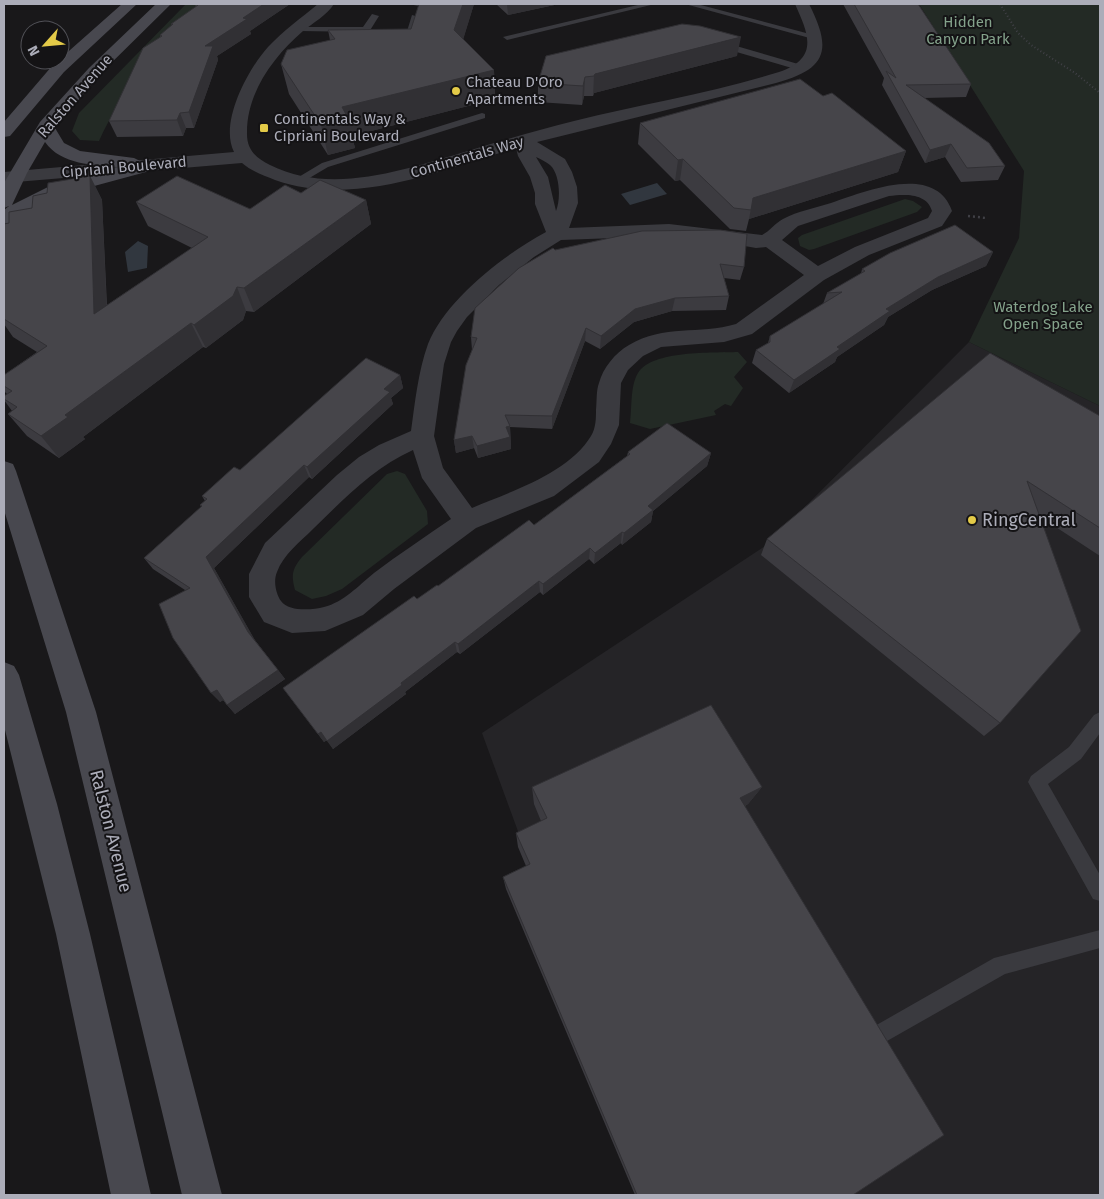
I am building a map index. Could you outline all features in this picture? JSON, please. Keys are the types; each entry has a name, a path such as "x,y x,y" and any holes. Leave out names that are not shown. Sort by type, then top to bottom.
{"main road":[{"name":"Ralston Avenue","path":"6,126 58,69 130,4"},
{"name":"Ralston Avenue","path":"4,202 10,176 46,126 91,74 164,4"},
{"path":"46,126 56,145 63,151 76,156 151,165"},
{"path":"4,219 34,199 61,189 151,165"},
{"name":"Ralston Avenue","path":"4,471 81,712 202,1195"},
{"path":"4,675 46,822 74,931 131,1195"}],"street":[{"path":"244,157 238,144 238,131 245,101 256,76 280,52 298,29 327,4"},
{"path":"802,4 817,37 815,55 802,68"},
{"name":"Continentals Way","path":"244,157 272,173 297,181 330,185 406,175 595,121 784,82 802,68"},
{"path":"523,141 527,156 539,177 544,192 544,204 557,234"},
{"path":"523,141 559,163 563,172 568,187 569,203 557,234"},
{"name":"Cipriani Boulevard","path":"10,176 244,157"},
{"path":"422,436 388,451 368,464 346,482 274,551 262,574 264,597 274,613 292,621 324,619 354,607 384,581 467,521 545,489 590,455 603,438 607,425 607,403 612,378 619,365 635,350 657,340 735,333 744,329 816,275 862,251 935,222 940,216 942,207 927,194 912,189 886,191 791,222 780,228 771,241"},
{"path":"467,521 431,471 422,436 429,381 441,340 462,309 521,255 538,243 557,234 669,230 705,233 756,242 771,241 816,275"}],"lane":[{"path":"507,37 651,4"},
{"path":"689,4 817,37"},
{"path":"298,29 366,30 375,16"},
{"path":"404,52 415,17"},
{"path":"706,42 721,44 802,68"},
{"path":"297,181 325,165 482,116"},
{"path":"1100,720 1075,753 1037,782 1100,892"},
{"path":"880,1034 1001,965 1100,939"}],"path":[{"path":"1000,4 1018,33 1031,45 1074,73 1100,93"},
{"path":"963,215 986,218"}],"shaded area":[{"path":"657,183 667,194 630,205 621,194"},
{"path":"138,241 148,246 147,268 128,272 125,252"},
{"path":"969,342 1100,406 1100,1195 651,1195 482,733 768,544"}],"green space":[{"path":"186,4 206,4 133,85 109,121 99,141 80,140 72,131 79,113"},
{"name":"Waterdog Lake Open Space","path":"919,4 1100,4 1100,406 969,342 1019,238 1024,171"},
{"path":"905,199 913,201 922,207 917,212 814,249 809,250 800,246 798,238 802,235"},
{"path":"738,352 747,362 734,377 743,388 731,406 725,404 714,411 716,415 650,429 630,423 635,378 645,366 656,360 684,354"},
{"path":"397,471 405,474 427,511 428,524 342,589 326,596 312,599 295,590 293,572 302,557 387,474"}],"building":[{"path":"195,4 264,4 243,18 247,19 205,46 213,46 189,112 180,113 177,120 109,121 143,48 162,36 160,35 173,24 171,24 198,5"},
{"path":"419,4 463,4 454,30 494,70 342,107 348,118 321,125 281,64 287,50 335,39 328,30 411,29"},
{"path":"854,4 918,4 971,84 906,85 989,143 1005,166 967,168 951,144 930,150 886,71 896,78"},
{"path":"682,24 700,26 741,37 585,77 583,86 538,83 546,56"},
{"path":"800,79 823,96 832,93 906,151 753,198 751,210 734,208 683,159 678,160 640,123"},
{"path":"90,176 94,314 208,237 136,202 177,176 250,209 285,185 301,193 320,180 366,200 244,288 237,287 233,296 194,325 191,323 65,415 68,417 41,436 8,414 17,407 4,399 4,396 12,391 4,386 4,375 47,346 4,319 4,224 9,223 9,212 32,208 33,196 47,193 48,183"},
{"path":"955,225 993,252 938,277 886,309 890,311 837,347 840,349 794,380 756,350 770,342 770,336 842,292 827,293 865,271 862,269 890,253"},
{"path":"720,230 747,234 744,267 720,264 729,296 675,298 635,309 601,336 586,328 552,416 505,415 510,426 506,427 510,437 477,446 472,436 454,440 466,365 477,338 471,337 475,308 519,268 553,248 555,250 642,231"},
{"path":"990,353 1100,416 1100,528 1027,481 1081,631 1000,723 767,539"},
{"path":"366,358 400,375 384,389 390,392 307,467 304,465 206,557 248,632 278,670 227,705 217,690 211,693 173,638 159,604 190,588 144,558 202,506 200,505 207,499 202,496 234,467 240,470"},
{"path":"667,423 711,453 648,506 653,510 595,553 590,548 543,584 539,581 458,644 455,642 401,683 402,685 327,741 321,732 318,734 283,688 414,596 417,599 438,586 529,520 534,525 630,454 628,452"},
{"path":"711,705 762,787 740,798 944,1135 853,1195 637,1195 503,877 530,864 516,833 547,818 532,787"}],"place":[{"name":"Chateau D'Oro Apartments","path":"456,91"},
{"name":"Continentals Way & Cipriani Boulevard","path":"264,128"},
{"name":"RingCentral","path":"972,520"}],"park label":[{"name":"Hidden Canyon Park","path":"968,30"}]}
